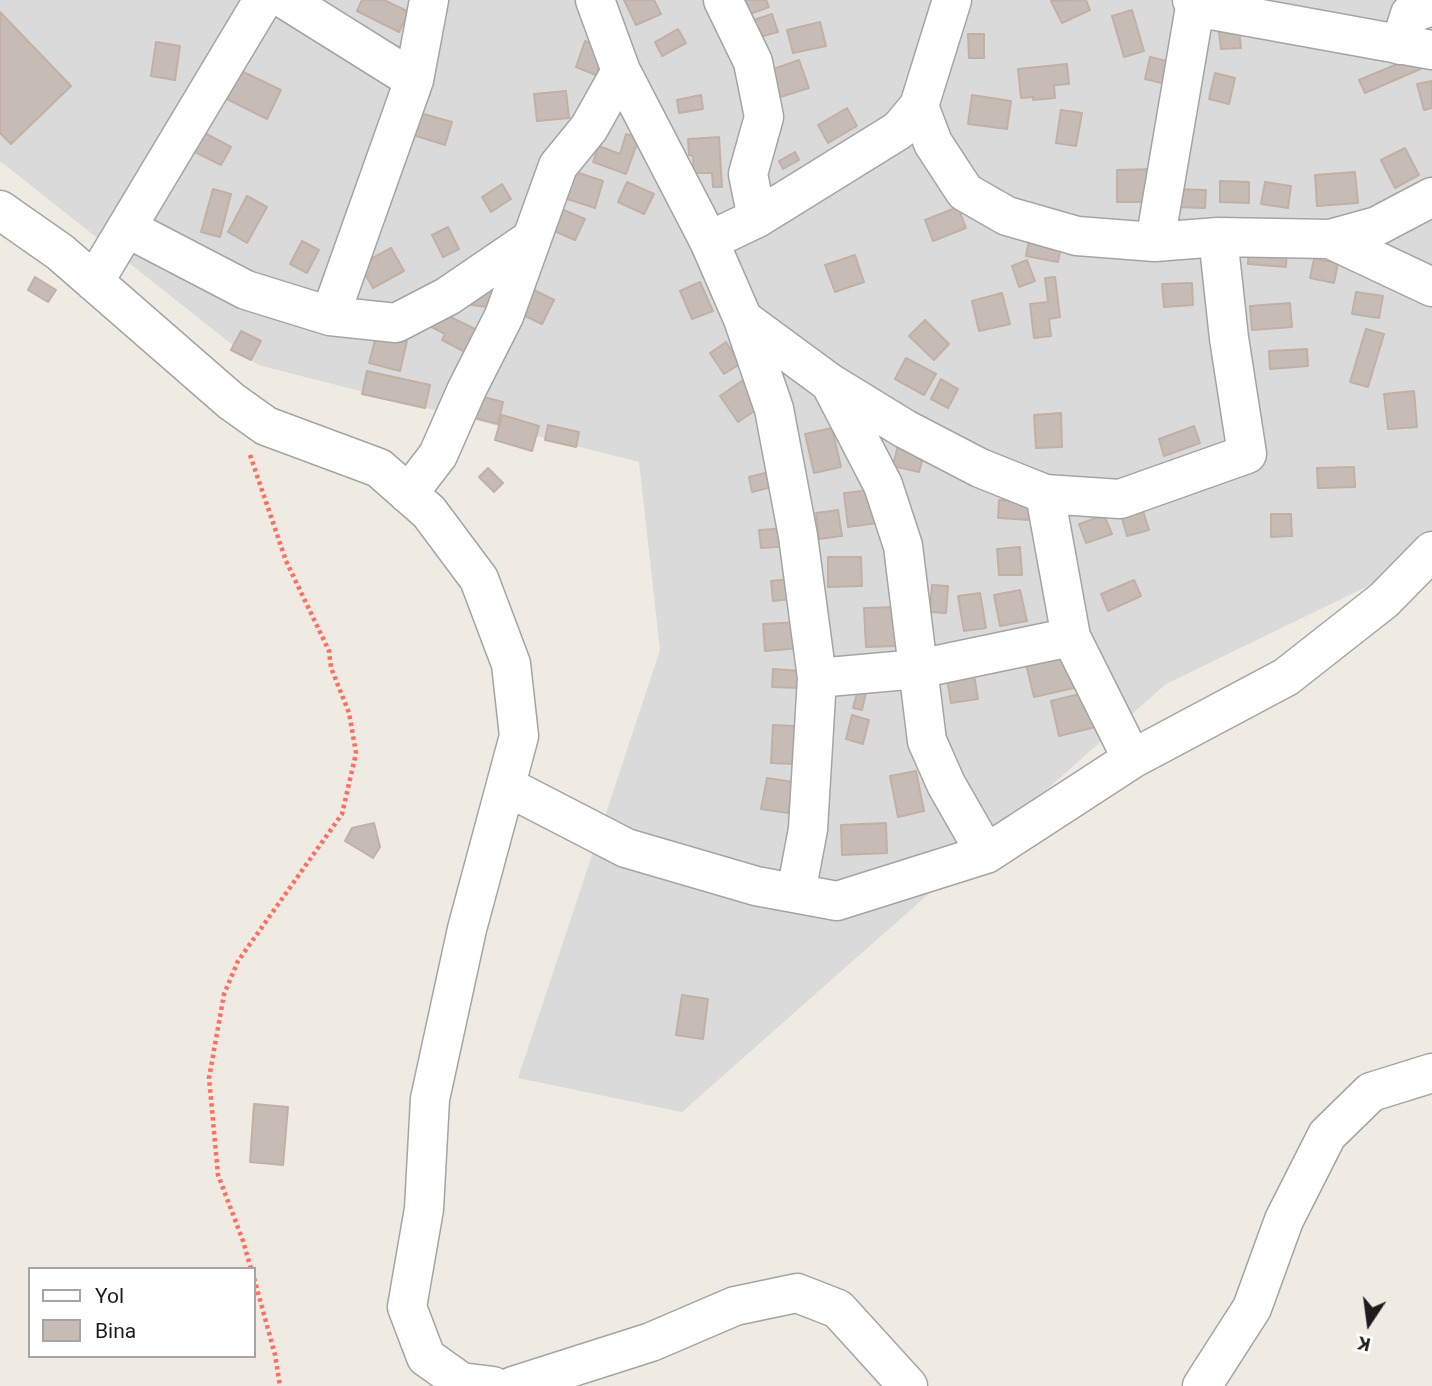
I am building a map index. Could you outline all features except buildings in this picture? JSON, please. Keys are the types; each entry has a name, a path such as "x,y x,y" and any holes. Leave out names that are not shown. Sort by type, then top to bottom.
{"street":[{"path":"94,282 263,0"},
{"path":"286,0 414,80"},
{"path":"330,316 414,80 429,0"},
{"path":"595,0 621,71 709,241 743,318 774,409 798,536 817,678 808,829 796,893"},
{"path":"723,0 753,62 764,117 748,174 757,218"},
{"path":"709,241 757,218 899,130 919,106 951,0"},
{"path":"1155,243 1193,4 1416,47 1410,14 1432,6"},
{"path":"408,494 438,455 467,389 504,316 558,166 589,128 621,71"},
{"path":"919,106 933,143 965,192 1007,216 1077,236 1155,243 1218,237 1330,239 1377,226 1432,197"},
{"path":"0,210 60,252 231,401 266,426 379,468 429,512 479,579 512,664 519,736 467,929 430,1099 424,1209 407,1307 426,1357 461,1382 494,1386"},
{"path":"127,228 246,290 330,316 396,323 448,296 530,240"},
{"path":"743,318 830,383 905,429 970,463 1045,494 1119,499 1247,454 1229,338 1218,237"},
{"path":"1330,239 1432,287"},
{"path":"830,383 883,485 903,546 927,741 946,784 986,854"},
{"path":"1045,494 1071,637 1132,759"},
{"path":"506,786 626,848 756,886 837,901 986,854 1132,759 1286,677 1384,600 1432,551"},
{"path":"817,678 918,669 1071,637"},
{"path":"1202,1386 1252,1308 1284,1220 1327,1135 1371,1092 1432,1073"},
{"path":"513,1386 651,1342 735,1306 797,1293 838,1309 908,1386"}],"path":[{"path":"248,450 286,561 329,650 331,668 349,713 356,753 342,814 238,961 224,994 209,1078 218,1175 250,1267"},
{"path":"256,1285 275,1355 280,1386"}],"shaded area":[{"path":"0,0 1432,0 1432,555 1166,684 682,1112 518,1078 660,650 639,462 258,365 0,161"}]}
